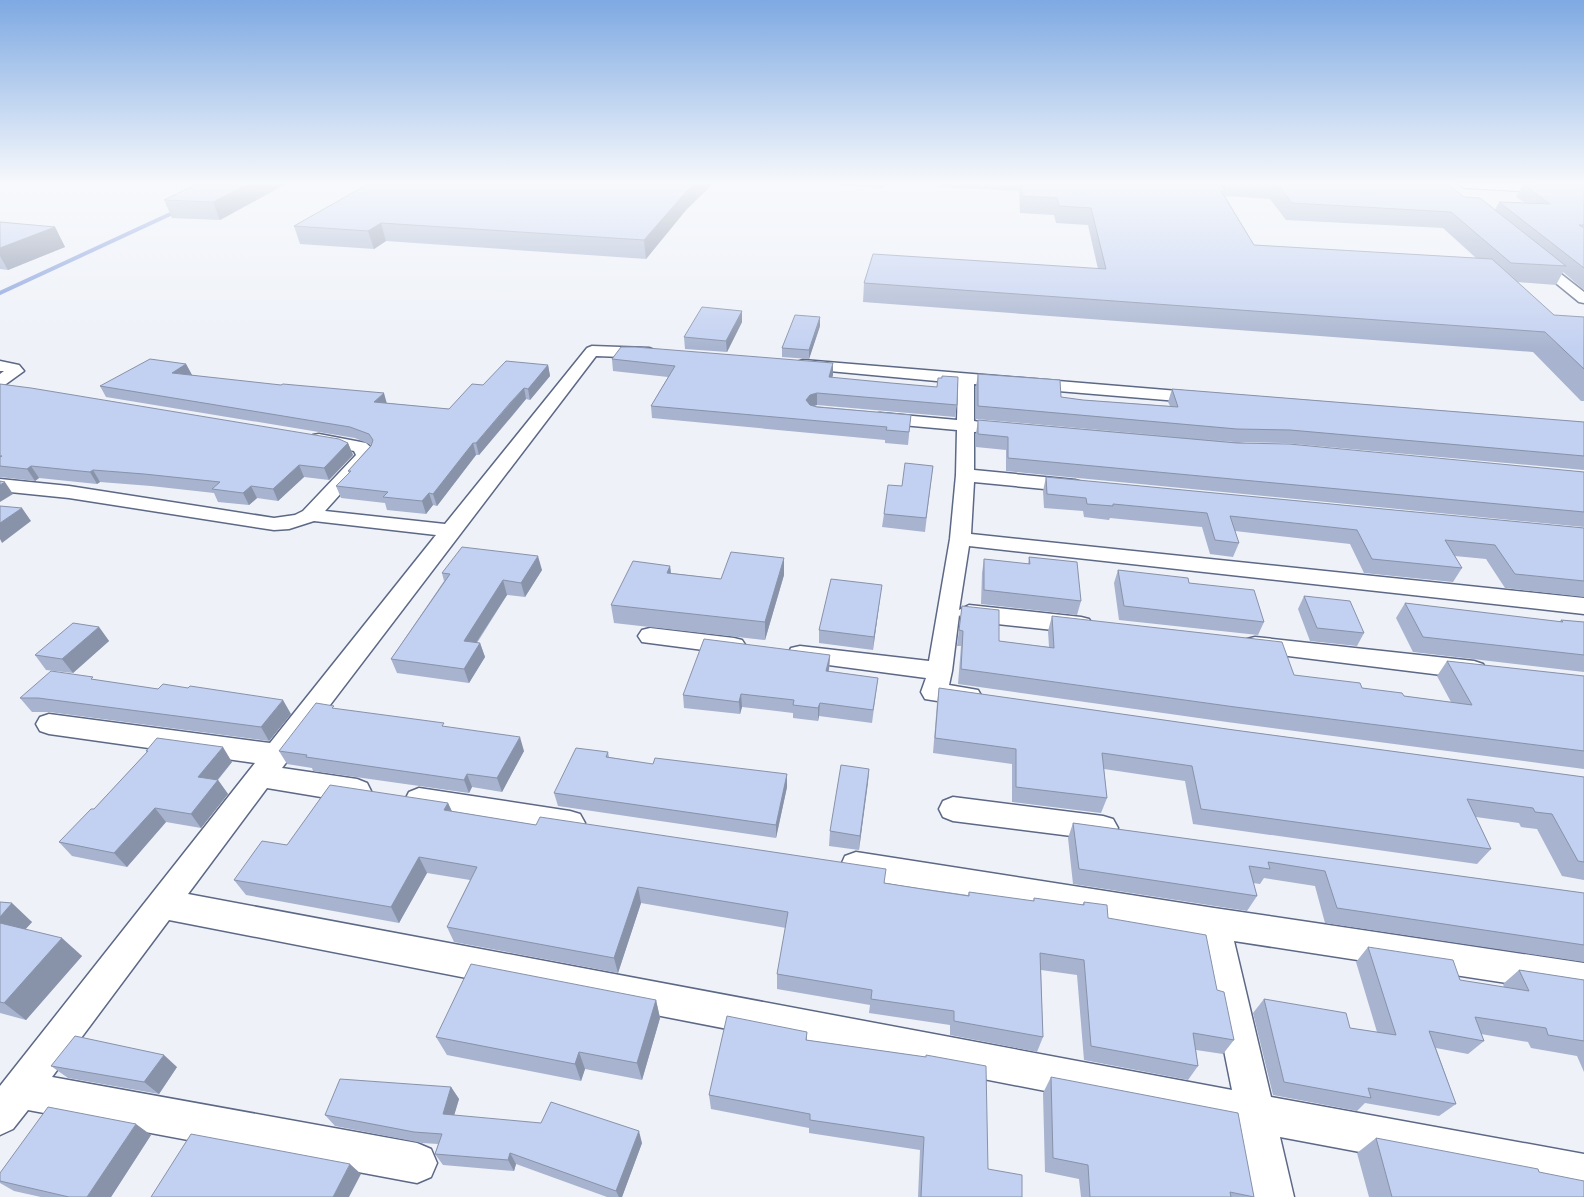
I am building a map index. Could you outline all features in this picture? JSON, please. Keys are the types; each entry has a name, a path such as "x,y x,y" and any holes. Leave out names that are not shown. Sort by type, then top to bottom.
{"street":[{"path":"1525,251 1584,300"},
{"path":"417,1163 10,1103 592,351 667,354"},
{"path":"787,364 1225,400"},
{"path":"0,366 13,368 16,371 0,381"},
{"path":"966,378 967,426 960,539 940,671 934,692 993,700"},
{"path":"0,386 19,389"},
{"path":"864,416 995,428"},
{"path":"0,485 69,492 274,524 289,523 310,515 365,456 366,451 360,447 348,444 299,436"},
{"path":"965,475 1093,488"},
{"path":"310,515 451,531"},
{"path":"960,539 1584,606"},
{"path":"948,610 1104,628"},
{"path":"650,636 940,671"},
{"path":"1232,642 1496,672"},
{"path":"49,724 596,827"},
{"path":"953,809 1125,831"},
{"path":"829,862 1214,924 1584,979"},
{"path":"163,904 1254,1113 1584,1174"},
{"path":"1214,924 1254,1113 1274,1197"}],"building":[{"path":"0,240 21,240 0,248"},
{"path":"1099,240 1251,240 1254,245 1492,259 1554,315 1584,317 1584,369 1545,332 864,283 873,254 1106,269"},
{"path":"1484,240 1533,240 1566,266 1511,263"},
{"path":"1548,240 1584,240 1584,268"},
{"path":"702,307 742,311 726,341 684,337"},
{"path":"795,315 820,317 809,350 782,348"},
{"path":"621,347 833,363 829,377 891,383 937,387 938,378 942,378 942,376 958,377 957,405 817,393 810,395 806,400 810,405 817,407 911,415 909,432 886,430 887,427 651,406 675,366 612,359"},
{"path":"150,359 186,364 172,373 281,385 384,393 374,402 449,409 472,384 483,385 506,361 548,365 528,389 524,388 476,443 473,443 433,494 429,493 422,501 383,497 388,492 336,486 351,471 348,471 371,446 373,440 369,434 350,427 100,386"},
{"path":"978,374 1060,380 1061,397 1083,400 1178,407 1172,389 1584,422 1584,456 1290,430 1237,429 978,406"},
{"path":"0,384 339,439 348,443 324,468 299,465 273,489 251,486 243,493 212,489 220,482 93,470 90,472 31,466 27,469 0,466 0,457 2,456 0,456"},
{"path":"978,420 1237,443 1289,444 1584,472 1584,512 1008,458 1008,437 978,434"},
{"path":"905,463 933,466 926,518 884,514 888,485 902,486"},
{"path":"1046,477 1584,528 1584,581 1515,574 1495,545 1445,540 1462,568 1372,559 1357,530 1230,516 1239,543 1215,540 1207,513 1113,504 1113,506 1087,504 1086,498 1047,494"},
{"path":"0,506 22,508 0,523"},
{"path":"462,547 538,556 521,583 503,580 464,641 480,643 464,669 391,659 450,574 442,573"},
{"path":"731,552 784,558 765,622 611,605 633,561 670,566 667,573 721,579"},
{"path":"1029,557 1077,562 1081,601 984,590 984,559 1030,564"},
{"path":"1118,570 1188,578 1189,583 1254,590 1264,622 1124,606"},
{"path":"831,579 882,585 874,637 819,630"},
{"path":"1304,596 1350,601 1364,633 1317,628"},
{"path":"1405,603 1563,622 1561,620 1584,622 1584,655 1423,637"},
{"path":"962,606 999,610 999,641 1054,648 1052,616 1282,642 1294,675 1360,683 1362,688 1472,705 1447,661 1584,676 1584,751 1235,707 961,669 963,631 959,630"},
{"path":"73,623 99,627 62,659 35,655"},
{"path":"704,639 830,655 826,671 878,678 873,710 820,703 818,708 793,705 794,700 741,694 739,702 683,695"},
{"path":"51,671 158,689 163,684 188,688 190,686 283,700 261,727 38,698 20,698"},
{"path":"939,688 1584,777 1584,862 1578,861 1552,814 1535,812 1533,808 1467,799 1491,849 1201,809 1192,766 1102,753 1107,798 1016,787 1016,749 935,738"},
{"path":"316,703 334,706 332,708 444,723 442,726 520,737 497,778 467,774 464,780 306,757 307,755 279,751"},
{"path":"157,738 223,747 198,777 218,780 191,814 155,808 114,853 59,842 91,809 94,809 148,751 146,751"},
{"path":"576,748 608,752 606,757 653,764 655,758 787,774 776,825 554,793"},
{"path":"841,765 869,769 860,836 830,831"},
{"path":"330,785 448,803 444,810 536,825 540,817 886,869 884,883 922,889 969,896 969,892 1034,901 1034,898 1084,905 1084,902 1107,905 1108,918 1206,935 1217,990 1224,992 1234,1040 1193,1033 1198,1066 1091,1046 1084,960 1040,953 1043,1037 954,1021 954,1011 871,999 872,990 777,974 788,912 638,887 614,958 447,927 477,867 419,857 391,907 234,880 262,841 287,845"},
{"path":"1073,823 1584,893 1584,945 1337,908 1325,871 1268,862 1270,869 1249,866 1257,896 1079,869"},
{"path":"0,902 12,903 0,917"},
{"path":"0,923 62,938 4,1003 0,1002"},
{"path":"1368,947 1453,960 1460,980 1529,991 1519,970 1584,980 1584,1041 1548,1035 1546,1028 1475,1017 1484,1041 1429,1031 1456,1104 1368,1088 1371,1098 1284,1082 1264,999 1346,1013 1350,1028 1396,1035"},
{"path":"471,964 656,1000 637,1063 579,1052 575,1064 436,1037"},
{"path":"727,1016 807,1032 806,1040 926,1057 926,1055 986,1066 988,1169 1022,1175 1022,1197 921,1197 924,1137 810,1120 810,1114 709,1095"},
{"path":"75,1036 164,1055 144,1082 51,1066"},
{"path":"1051,1077 1238,1113 1254,1197 1230,1192 1231,1197 1090,1197 1088,1165 1053,1158"},
{"path":"340,1079 451,1087 443,1114 541,1123 551,1102 639,1131 616,1191 510,1153 508,1160 435,1154 442,1134 414,1132 325,1115"},
{"path":"48,1107 136,1124 87,1197 69,1197 0,1181 0,1173"},
{"path":"191,1134 350,1164 333,1197 151,1197"},
{"path":"1376,1138 1538,1169 1539,1172 1584,1181 1584,1197 1392,1197"}],"waterway":[{"path":"0,293 115,240"}]}
